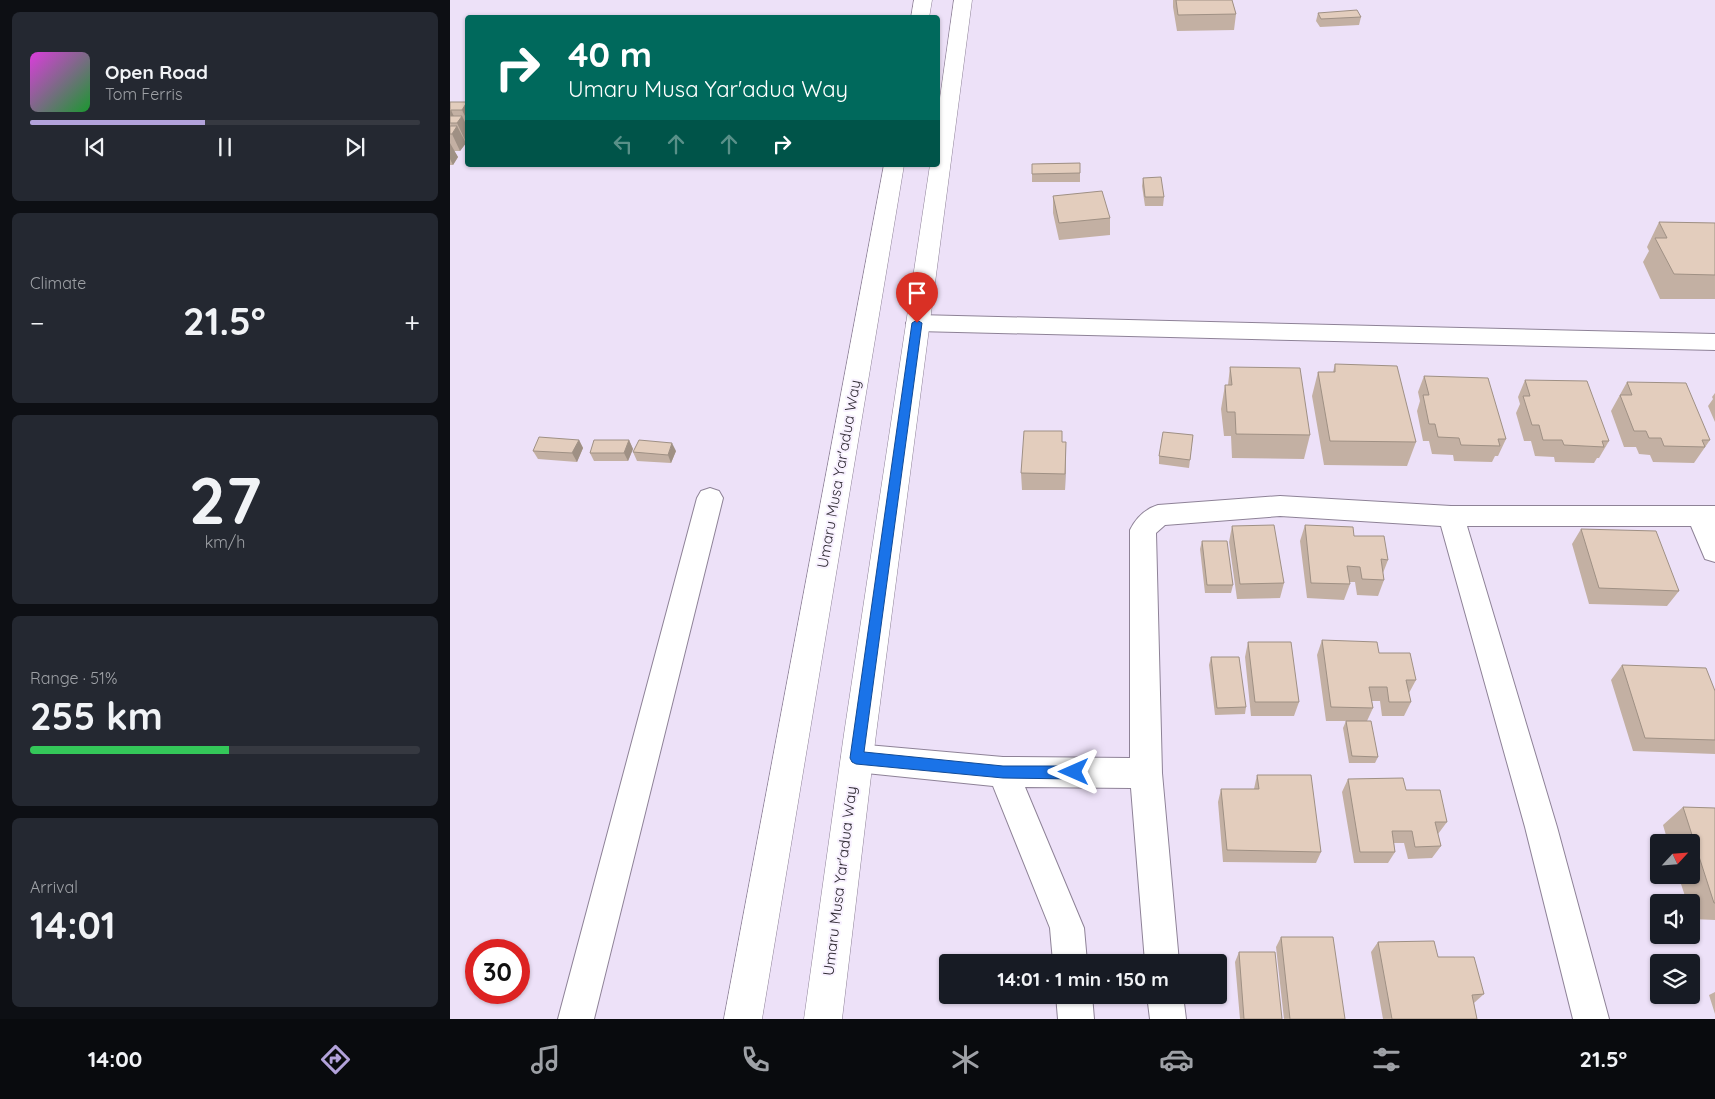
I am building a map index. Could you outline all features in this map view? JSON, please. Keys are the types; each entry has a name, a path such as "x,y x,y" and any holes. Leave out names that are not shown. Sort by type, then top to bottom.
{"main road":[{"path":"920,15 923,0"},
{"name":"Umaru Musa Yar'adua Way","path":"940,162 963,0"},
{"name":"Umaru Musa Yar'adua Way","path":"743,1019 894,167"},
{"name":"Umaru Musa Yar'adua Way","path":"823,1019 856,758 939,167"}],"street":[{"path":"917,323 1544,340 1715,342"},
{"path":"576,1019 710,498"},
{"path":"1161,954 1146,773 1143,530 1158,515 1280,506 1451,516 1707,516 1715,551"},
{"path":"1451,516 1541,827 1591,1019"},
{"path":"856,758 1003,772 1146,773"},
{"path":"1003,772 1067,928 1069,954"},
{"path":"1075,1004 1076,1019"},
{"path":"1166,1004 1168,1019"}],"building":[{"path":"1176,0 1232,0 1236,14 1178,15"},
{"path":"1357,10 1361,17 1321,19 1318,13"},
{"path":"450,102 465,102 462,110 451,110 450,112"},
{"path":"450,116 462,116 457,123 450,123"},
{"path":"450,126 457,126 452,134 450,134"},
{"path":"1080,163 1080,173 1032,174 1032,164"},
{"path":"1161,177 1164,197 1145,197 1143,178"},
{"path":"1102,191 1110,218 1059,223 1053,196"},
{"path":"1659,222 1715,223 1715,275 1674,274 1655,238 1667,238"},
{"path":"1335,364 1397,366 1416,442 1330,441 1318,372 1335,372"},
{"path":"1230,367 1300,368 1310,435 1236,434 1235,412 1227,412 1225,385 1232,385"},
{"path":"1424,376 1488,378 1506,439 1498,439 1500,446 1461,445 1459,438 1438,437 1435,424 1429,424 1423,395 1429,395"},
{"path":"1525,380 1587,381 1609,441 1602,441 1604,447 1564,445 1562,440 1543,440 1539,425 1532,425 1523,396 1530,396"},
{"path":"1627,382 1686,383 1710,440 1702,440 1705,447 1664,446 1661,438 1649,438 1646,431 1634,431 1620,395 1632,395"},
{"path":"1024,431 1062,431 1062,442 1066,442 1065,474 1021,473"},
{"path":"1163,432 1193,435 1190,460 1159,456"},
{"path":"539,437 579,440 572,453 533,451"},
{"path":"594,440 629,440 624,453 590,453"},
{"path":"639,440 672,443 668,455 633,452"},
{"path":"1274,525 1284,583 1240,584 1232,526"},
{"path":"1305,525 1353,527 1354,536 1384,536 1388,560 1381,559 1384,580 1362,579 1360,567 1347,566 1350,584 1311,583"},
{"path":"1581,529 1656,531 1679,591 1599,588"},
{"path":"1202,541 1227,541 1233,585 1207,585"},
{"path":"1322,640 1377,642 1379,653 1410,653 1416,680 1406,680 1411,702 1389,702 1387,687 1369,687 1373,708 1331,707"},
{"path":"1248,642 1291,642 1299,702 1255,702"},
{"path":"1211,657 1239,657 1246,707 1217,708"},
{"path":"1622,665 1706,668 1715,691 1715,740 1645,738"},
{"path":"1346,721 1371,721 1378,757 1352,756"},
{"path":"1257,775 1311,775 1321,852 1227,850 1221,789 1259,789"},
{"path":"1403,778 1406,790 1440,790 1447,822 1435,822 1441,846 1415,847 1412,831 1392,831 1395,852 1360,852 1348,779"},
{"path":"1683,807 1715,808 1715,903 1700,860 1700,834 1692,834"},
{"path":"1281,937 1333,937 1345,1019 1290,1019"},
{"path":"1434,941 1438,957 1474,957 1484,994 1472,995 1477,1019 1392,1019 1378,942"},
{"path":"1239,952 1275,952 1282,1019 1244,1019"}],"route":[{"path":"917,323 856,758 1003,772 1074,772"}]}
